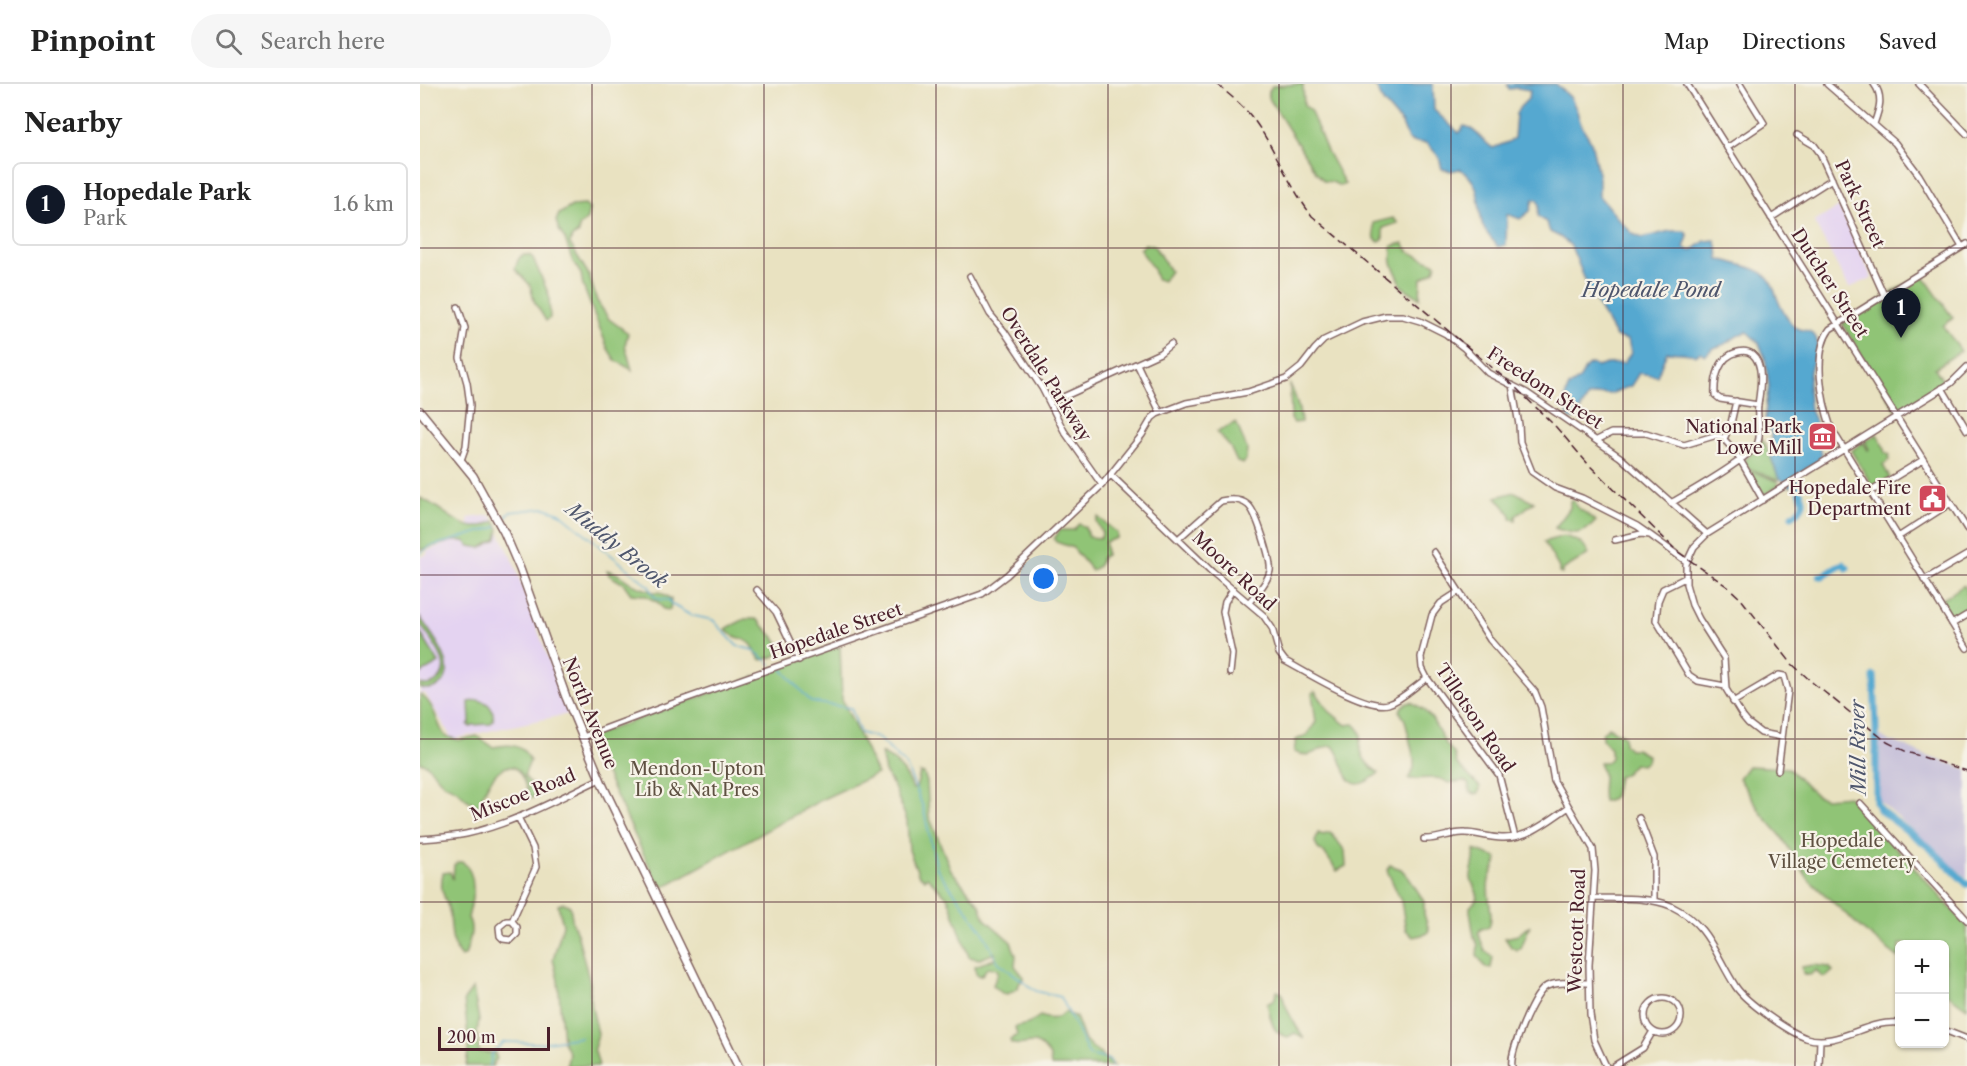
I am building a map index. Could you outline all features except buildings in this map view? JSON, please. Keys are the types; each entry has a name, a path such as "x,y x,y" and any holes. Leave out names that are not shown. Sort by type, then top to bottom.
{"main road":[{"name":"North Avenue","path":"420,411 461,460 480,487 514,552 546,645 600,779 738,1066"}],"street":[{"name":"Dutcher Street","path":"1687,84 1967,529"},
{"path":"1727,148 1764,123 1740,84"},
{"path":"1827,84 1892,139 1915,168 1965,245 1830,328 1826,335 1820,375 1829,421 1844,450 1967,648"},
{"path":"1874,84 1879,92 1880,101 1874,124"},
{"path":"1919,84 1967,135"},
{"name":"Park Street","path":"1797,135 1817,149 1884,295"},
{"path":"1771,218 1832,179"},
{"name":"Overdale Parkway","path":"970,276 990,314 1016,349 1050,403 1064,431 1102,484"},
{"path":"459,309 465,328 460,358 470,405 466,446 461,460"},
{"name":"Freedom Street","path":"1160,412 1186,403 1248,392 1286,379 1301,367 1324,340 1362,322 1386,316 1403,316 1436,328 1458,342 1488,373 1527,393 1597,440 1620,457 1707,534"},
{"path":"1050,403 1160,353 1172,344"},
{"path":"1671,503 1753,450 1759,440 1760,370 1754,355 1738,352 1726,358 1716,376 1716,397 1758,405"},
{"path":"1102,484 1142,435 1152,418 1160,412 1137,364"},
{"path":"1782,737 1766,735 1757,730 1748,723 1732,702 1725,686 1724,658 1699,619 1688,591 1685,578 1687,562 1694,547 1707,534 1953,382 1967,367"},
{"path":"1512,385 1520,442 1532,472 1556,488 1582,498 1637,526 1687,562"},
{"path":"1942,388 1967,430"},
{"path":"1724,439 1731,423 1736,401"},
{"path":"1597,440 1611,433 1646,433 1684,445 1714,435 1724,439 1763,500"},
{"path":"1870,492 1923,460"},
{"name":"Moore Road","path":"1111,475 1212,572 1249,602 1270,623 1279,654 1285,661 1366,703 1380,705 1390,703 1427,678"},
{"name":"Hopedale Street","path":"583,737 982,594 1007,575 1102,484"},
{"path":"1178,539 1217,503 1235,500 1247,504 1255,516 1270,569 1264,584 1249,602"},
{"path":"1898,537 1951,503"},
{"path":"1615,540 1641,534 1650,535"},
{"name":"Westcott Road","path":"1434,552 1490,640 1534,692 1541,707 1554,781 1593,849 1595,871 1589,983 1591,1029 1599,1054 1606,1066"},
{"path":"1924,580 1967,555"},
{"path":"1685,578 1664,589 1658,601 1656,620 1689,675 1698,681 1725,686"},
{"path":"1230,673 1232,654 1223,612 1233,589"},
{"path":"757,590 776,612 799,660"},
{"name":"Tillotson Road","path":"1458,592 1441,603 1432,615 1421,663 1427,678 1500,775 1515,837"},
{"path":"1952,624 1967,615"},
{"path":"1732,702 1771,678 1783,676 1788,691 1778,770"},
{"name":"Miscoe Road","path":"420,839 466,834 518,817 600,779"},
{"path":"1860,803 1967,920"},
{"path":"1424,839 1462,833 1501,838 1515,837 1537,829 1569,807"},
{"path":"512,921 536,867 533,848 518,817"},
{"path":"1639,818 1654,857 1654,901"},
{"path":"1593,898 1654,901 1682,913 1704,931 1735,985 1744,995 1788,1030 1800,1035 1820,1040 1834,1039 1881,1023 1895,1023"},
{"path":"1512,1066 1514,1050 1534,1000 1540,991 1552,984 1589,983"},
{"path":"1657,998 1673,1001 1681,1014 1677,1027 1664,1034 1653,1031 1646,1022 1645,1013 1648,1006 1657,998"},
{"path":"1614,1066 1643,1048 1653,1031"},
{"path":"1949,1032 1967,1040"},
{"path":"1819,1066 1820,1040"}],"shaded area":[{"path":"1839,207 1872,278 1849,288 1814,222"},
{"path":"491,515 512,558 568,714 452,739 425,693 420,694 420,557 427,554 427,551 470,535 468,518"},
{"path":"1880,735 1890,742 1967,769 1967,878 1878,800"}],"green space":[{"path":"1303,84 1304,105 1310,110 1327,151 1345,184 1340,186 1324,181 1315,171 1270,100 1268,94 1272,86"},
{"path":"585,205 589,209 587,219 579,227 579,233 572,237 570,244 589,275 597,301 609,319 628,333 625,345 632,370 615,360 608,349 583,286 581,274 572,260 556,221 559,214 572,206"},
{"path":"1393,218 1398,223 1383,228 1383,240 1379,242 1375,239 1373,223"},
{"path":"1403,243 1409,252 1436,264 1434,271 1421,279 1420,298 1401,286 1393,265 1391,248"},
{"path":"1145,244 1154,246 1170,271 1163,281 1156,279 1153,269 1140,249"},
{"path":"522,255 529,255 533,258 549,295 550,318 546,321 534,301 530,285 515,269"},
{"path":"1922,274 1953,318 1943,326 1961,351 1935,368 1944,383 1897,412 1842,324"},
{"path":"1290,385 1301,422 1294,423 1291,419"},
{"path":"1236,422 1247,449 1243,464 1237,462 1230,447 1217,432"},
{"path":"1877,434 1885,453 1890,455 1889,460 1883,465 1890,478 1873,487 1851,451 1863,442 1868,450 1865,441"},
{"path":"1762,439 1779,479 1777,480 1748,468 1745,462"},
{"path":"1749,469 1778,482 1778,486 1764,495"},
{"path":"1515,492 1534,502 1516,516 1516,520 1511,519 1511,515 1496,497"},
{"path":"420,498 469,526 476,527 495,521 499,529 497,539 481,548 470,546 464,541 452,541 420,550"},
{"path":"1570,501 1574,501 1576,506 1596,521 1582,532 1572,533 1555,528 1570,508"},
{"path":"1098,517 1117,533 1117,538 1105,542 1106,555 1092,571 1073,548 1056,542 1054,539 1060,530 1073,530 1079,524 1085,527 1088,537 1101,538 1102,533 1096,521"},
{"path":"1563,536 1579,542 1589,554 1564,569 1562,574 1559,573 1559,568 1544,542"},
{"path":"607,570 634,585 653,592 660,592 671,599 670,610 663,609 659,603 644,595 631,594 624,584 609,575"},
{"path":"1964,585 1967,590 1967,609 1952,619 1940,601"},
{"path":"420,617 441,649 447,667 442,683 437,687 426,689 420,688 420,684 430,685 436,682 444,667 439,652 420,624"},
{"path":"745,619 759,621 781,645 776,656 762,660 751,644 730,634 725,629"},
{"path":"420,632 439,663 420,674"},
{"name":"Mendon-Upton Lib & Nat Pres","path":"840,646 842,699 877,774 825,798 660,889 591,742 594,735"},
{"path":"1315,691 1329,711 1346,725 1354,724 1358,728 1362,755 1379,773 1359,784 1348,778 1333,746 1307,755 1294,752 1296,740 1307,735 1316,722 1312,693"},
{"path":"420,694 433,709 445,736 459,740 477,736 493,747 510,745 524,751 530,761 524,776 535,788 533,798 530,797 518,770 508,767 502,769 492,779 480,806 477,806 457,790 444,784 427,765 420,762"},
{"path":"477,700 490,706 493,721 490,724 470,727 468,725 470,722 469,702"},
{"path":"1411,702 1423,709 1432,719 1446,744 1454,753 1457,764 1480,787 1479,793 1470,792 1468,783 1464,781 1448,783 1435,778 1408,779 1414,768 1414,759 1405,720 1400,712 1405,704"},
{"path":"1608,727 1624,736 1624,744 1629,749 1636,749 1648,756 1647,761 1642,765 1634,764 1626,773 1618,777 1614,796 1608,801 1603,801 1603,774 1599,762 1607,762 1611,758 1611,749 1602,739 1602,734"},
{"path":"881,753 900,768 913,789 916,788 920,773 924,774 927,782 929,816 951,870 980,905 985,919 1011,942 1016,955 1015,966 1024,977 1018,988 1008,994 1002,993 993,985 998,973 997,969 988,967 981,976 976,974 975,966 994,959 995,953 980,959 969,957 948,898 927,877 925,879 919,876 909,850 907,821 894,787 885,772"},
{"name":"Hopedale Village Cemetery","path":"1748,766 1788,768 1816,795 1825,798 1849,796 1967,926 1967,1008 1949,995 1949,940 1895,940 1895,955 1862,929 1809,880 1781,836 1761,813 1739,778"},
{"path":"1318,833 1332,834 1345,851 1346,866 1337,871 1324,852 1318,849 1315,842"},
{"path":"1474,850 1497,858 1488,886 1491,921 1489,927 1481,929 1478,933 1485,951 1493,957 1491,968 1486,968 1477,955 1478,945 1474,937 1470,911 1470,907 1478,898 1471,879"},
{"path":"463,862 468,868 473,881 468,918 471,927 470,937 465,956 461,957 453,943 449,910 442,892 443,873 450,872 453,879 454,865"},
{"path":"1390,865 1401,869 1424,901 1424,914 1429,930 1426,934 1413,937 1406,930 1401,901 1387,870"},
{"path":"564,903 570,906 590,983 590,999 598,1034 594,1048 599,1066 568,1066 567,1064 569,1053 563,1042 558,980 553,959 563,925 558,905"},
{"path":"1530,925 1521,948 1517,950 1511,947 1505,938 1518,935"},
{"path":"1814,965 1829,967 1833,971 1826,977 1821,976 1816,970 1810,975 1804,974 1801,967"},
{"path":"473,988 479,1020 477,1032 479,1052 495,1053 497,1059 493,1066 466,1066 469,1044 464,1000"},
{"path":"1277,991 1282,993 1288,1011 1304,1039 1295,1033 1288,1037 1282,1035 1275,1029 1267,1004 1274,1000"},
{"path":"1065,1012 1076,1017 1085,1041 1114,1066 1051,1066 1050,1056 1039,1045 1011,1043 1010,1040 1017,1035 1015,1027 1028,1024 1040,1016 1053,1019"}],"water":[{"name":"Hopedale Pond","path":"1369,84 1433,84 1434,110 1459,133 1464,126 1468,127 1493,148 1514,138 1516,114 1529,98 1530,90 1509,89 1507,84 1556,84 1571,98 1581,125 1591,141 1599,178 1599,196 1633,234 1642,238 1670,231 1685,231 1688,236 1684,248 1691,251 1705,241 1715,240 1719,260 1763,273 1772,283 1780,306 1792,325 1813,334 1817,341 1817,349 1811,368 1809,395 1810,409 1817,426 1822,453 1818,461 1798,474 1800,480 1789,487 1778,477 1771,457 1771,433 1765,421 1769,387 1765,358 1759,343 1747,332 1712,349 1706,355 1701,352 1695,355 1667,352 1657,376 1639,373 1631,386 1610,394 1588,397 1575,419 1570,419 1565,403 1569,387 1579,379 1589,365 1597,367 1624,363 1631,353 1628,340 1616,337 1590,292 1571,246 1550,232 1547,223 1538,216 1537,200 1533,200 1530,211 1520,219 1507,214 1506,245 1498,247 1483,227 1477,193 1472,180 1460,169 1451,171 1442,169 1439,157 1427,143 1413,142 1408,139 1402,124 1383,102 1377,88"}],"waterway":[{"name":"Mill River","path":"1791,478 1803,498 1802,507 1792,516"},
{"name":"Muddy Brook","path":"503,521 510,512 545,508 560,513 649,586 656,598 669,600 671,604 690,615 713,620 737,646 753,650 771,664"},
{"name":"Muddy Brook","path":"420,554 429,547 497,527"},
{"name":"Mill River","path":"1820,576 1843,564 1847,568"},
{"name":"Muddy Brook","path":"782,669 811,702 851,708 860,733 878,738 906,765 923,807 937,869 982,930 998,962 1036,991 1061,997 1089,1055 1110,1060 1112,1066"},
{"name":"Mill River","path":"1874,676 1876,803 1881,811 1929,847 1967,884"},
{"path":"490,1066 492,1053 504,1042 540,1043 581,1037"}],"railway":[{"path":"1216,84 1235,99 1260,128 1312,216 1514,386 1556,427 1588,464 1678,552 1728,587 1741,599 1792,664 1887,742 1907,752 1967,771"}],"place":[{"name":"Hopedale Park","path":"1901,338"},
{"name":"National Park Lowe Mill","path":"1823,437"},
{"name":"Hopedale Fire Department","path":"1932,498"}]}
